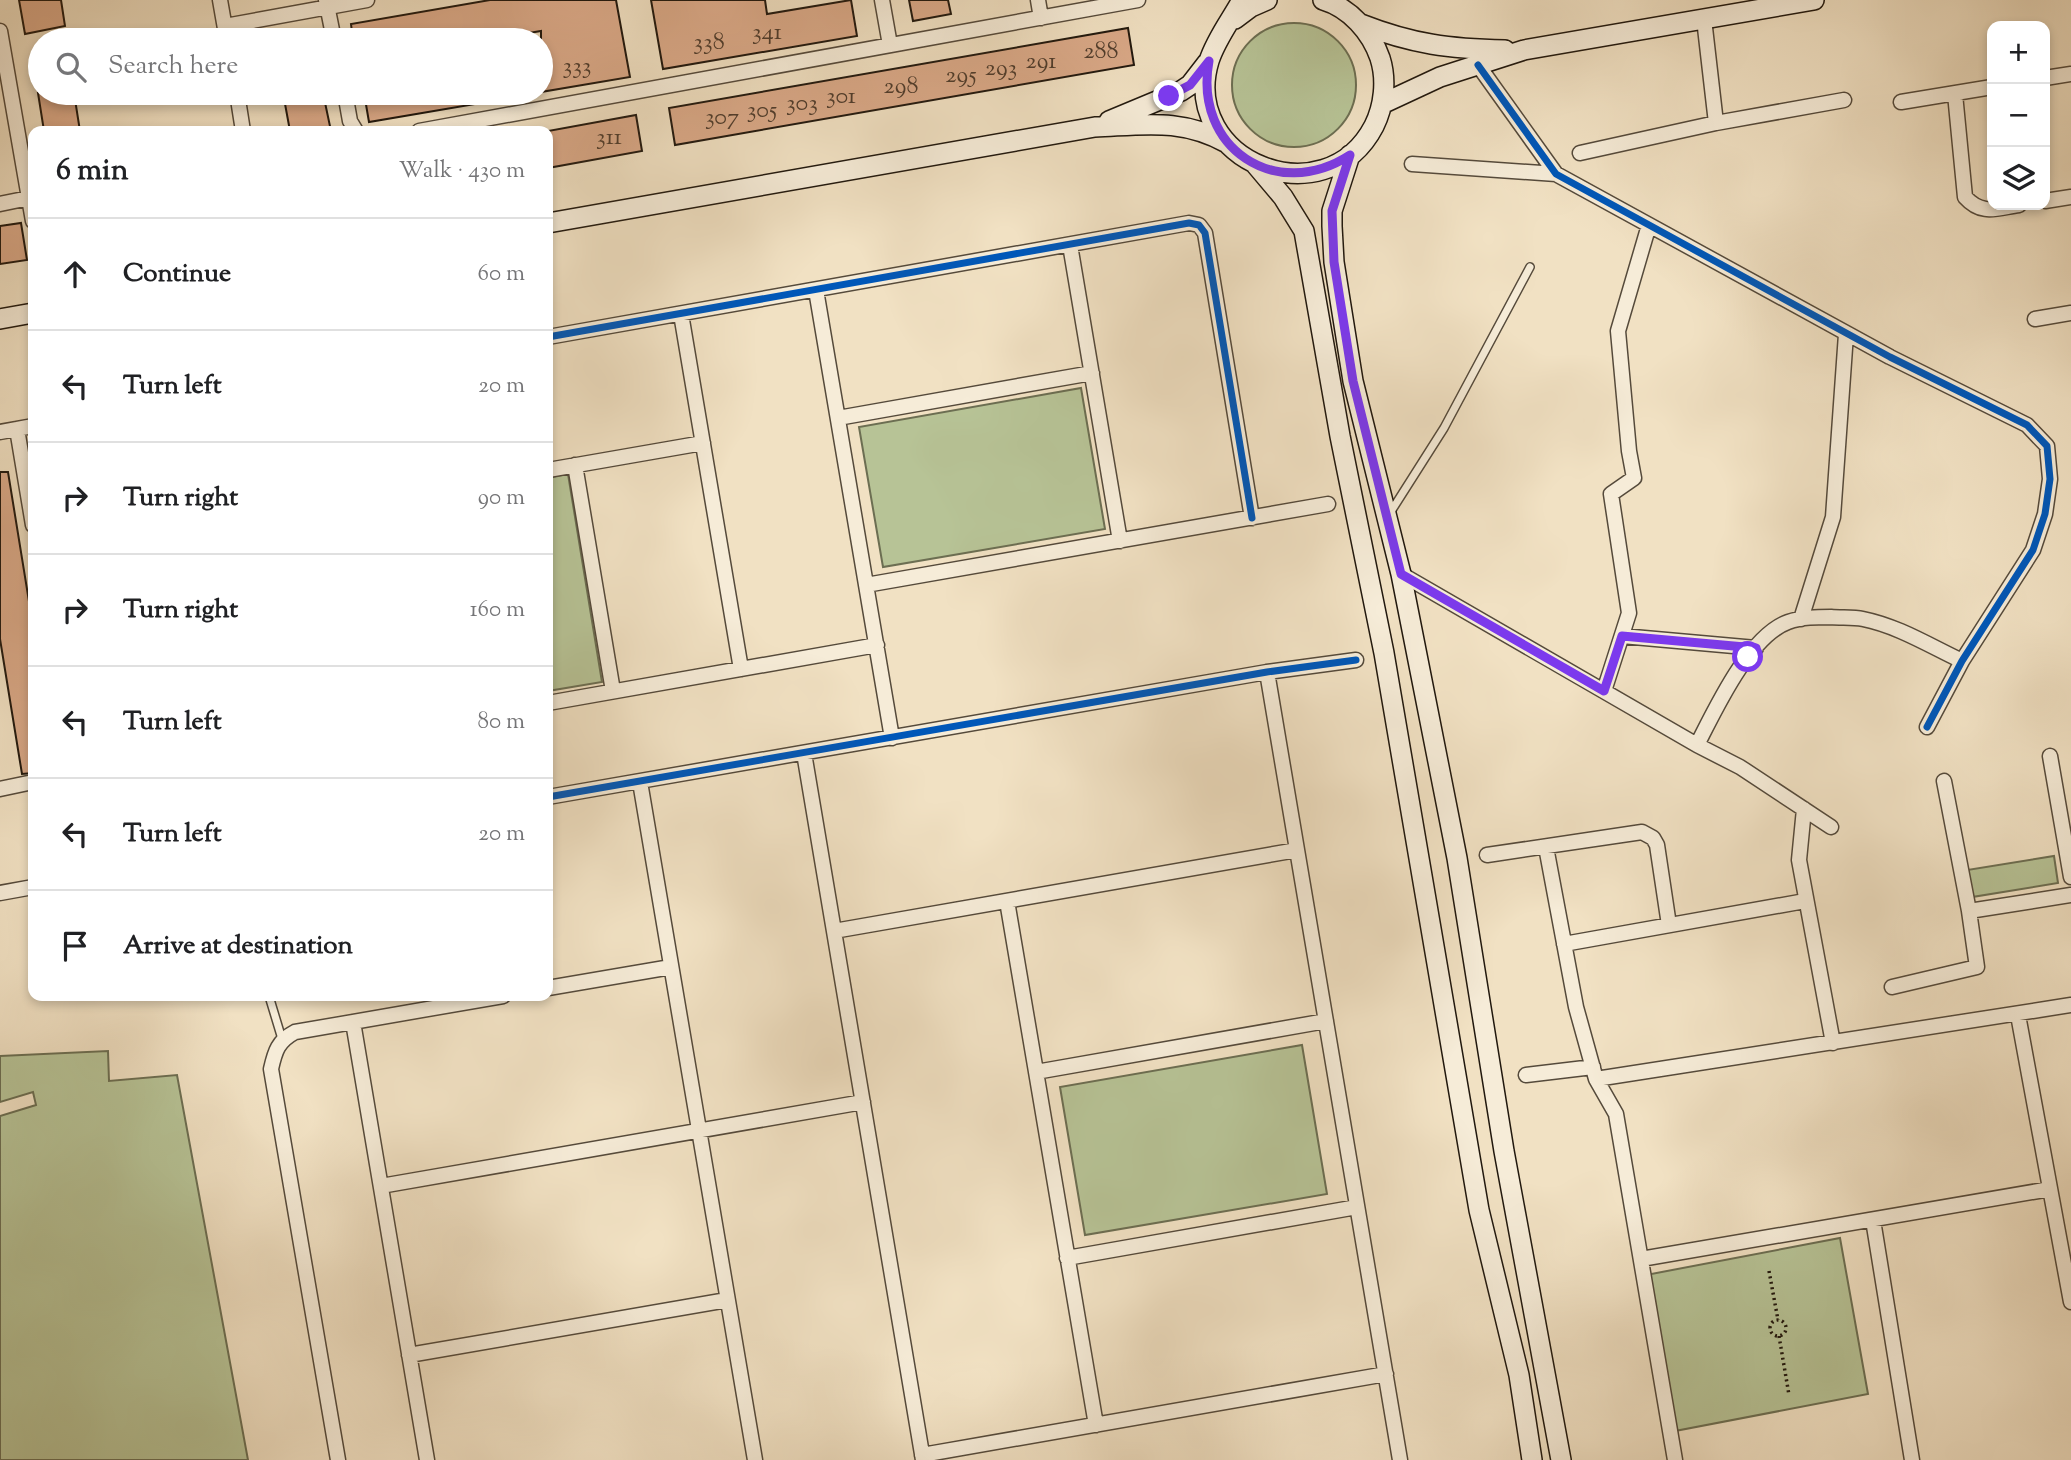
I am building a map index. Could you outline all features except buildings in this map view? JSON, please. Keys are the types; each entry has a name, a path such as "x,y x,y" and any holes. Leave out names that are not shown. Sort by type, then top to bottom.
{"main road":[{"path":"1227,28 1242,0"},
{"path":"1227,143 1212,118 1208,104 1206,90 1209,61 1216,43 1238,16 1267,0"},
{"path":"1382,104 1427,82 1524,50 1814,0"},
{"path":"553,222 1095,127 1186,126 1208,132 1256,165 1283,173 1325,169 1350,155 1370,132 1382,104 1384,83 1381,61 1361,24 1346,11 1326,1"},
{"path":"1361,24 1396,38 1427,45 1524,50"},
{"path":"1095,127 1181,91 1190,85 1209,61"},
{"path":"1350,155 1332,211 1334,262 1353,381 1401,574 1457,858 1504,1151 1561,1460"},
{"path":"1256,165 1283,197 1304,231 1340,436 1384,653 1479,1210 1518,1376 1532,1460"},
{"path":"0,319 28,314"}],"street":[{"path":"220,0 225,28"},
{"path":"243,28 327,4 367,0"},
{"path":"882,0 890,45"},
{"path":"1038,0 1041,18"},
{"path":"446,126 1139,0"},
{"path":"327,4 332,28"},
{"path":"1704,19 1716,123"},
{"path":"0,31 4,73 28,193"},
{"path":"1478,65 1556,174"},
{"path":"2050,77 2071,74"},
{"path":"1901,102 1987,88"},
{"path":"1955,94 1965,197 1972,205 1987,209"},
{"path":"1580,153 1716,123 1843,100"},
{"path":"239,105 242,126"},
{"path":"347,105 353,126"},
{"path":"1412,164 1556,174 1846,334 2027,425 2047,446 2050,480 2045,514 2033,550 1962,661 1927,727"},
{"path":"2050,200 2071,197"},
{"path":"0,204 28,198"},
{"path":"553,336 1189,223 1199,225 1205,233 1252,518"},
{"path":"1604,691 1629,614 1611,495 1634,478 1618,331 1649,225"},
{"path":"1070,245 1120,541"},
{"path":"816,290 892,738"},
{"path":"2035,320 2071,313"},
{"path":"681,314 741,669"},
{"path":"1801,619 1833,517 1846,334"},
{"path":"838,418 1091,373"},
{"path":"0,432 28,427"},
{"path":"17,429 28,495"},
{"path":"553,469 703,443"},
{"path":"575,465 614,691"},
{"path":"866,585 1328,504"},
{"path":"1401,574 1697,746 1740,767 1831,827"},
{"path":"1697,746 1730,682 1769,634 1787,622 1814,617 1861,619 1884,625 1962,661"},
{"path":"1622,636 1756,648"},
{"path":"553,701 877,645"},
{"path":"553,796 1267,672 1356,660"},
{"path":"1267,672 1400,1460"},
{"path":"803,753 923,1458 1386,1374"},
{"path":"2050,756 2071,877"},
{"path":"1892,987 1977,967 1944,781"},
{"path":"639,782 755,1460"},
{"path":"0,789 28,783"},
{"path":"1804,809 1799,860 1833,1043"},
{"path":"1487,855 1642,832 1653,838 1657,845 1669,925"},
{"path":"1546,847 1576,1007 1595,1073 1616,1114 1675,1460"},
{"path":"834,931 1297,850"},
{"path":"0,893 28,888"},
{"path":"1969,911 2071,894"},
{"path":"1007,901 1096,1425"},
{"path":"1564,944 1805,901"},
{"path":"553,987 671,967"},
{"path":"338,1460 271,1069 275,1053 282,1039 295,1032 474,1001"},
{"path":"1526,1075 1595,1073 1833,1043 2071,1005"},
{"path":"2018,1015 2071,1302"},
{"path":"1036,1072 1326,1021"},
{"path":"353,1022 427,1460"},
{"path":"381,1186 863,1102"},
{"path":"1641,1259 2050,1189"},
{"path":"1067,1258 1357,1207"},
{"path":"1873,1220 1912,1460"},
{"path":"409,1355 727,1300"}],"lane":[{"path":"1387,518 1444,428 1530,267"},
{"path":"271,1001 282,1039"}],"path":[{"path":"1769,1271 1778,1320 1786,1326 1784,1333 1779,1336 1772,1334 1769,1328 1773,1321 1778,1320"},
{"path":"1779,1336 1789,1395"}],"green space":[{"path":"1294,23 1318,28 1338,41 1351,61 1356,85 1351,109 1338,129 1318,142 1294,147 1270,142 1250,129 1237,109 1232,85 1237,61 1250,41 1270,28"},
{"path":"1081,388 1105,529 883,567 859,427"},
{"path":"568,474 602,682 553,690 553,477"},
{"path":"2054,856 2058,883 1966,898 1961,871"},
{"path":"1302,1045 1327,1194 1085,1235 1060,1087"},
{"path":"108,1051 109,1081 177,1075 248,1460 0,1460 0,1116 36,1105 33,1092 0,1102 0,1056"},
{"path":"1840,1238 1868,1394 1675,1431 1646,1275"}],"cycle path":[{"path":"1478,65 1556,174 1890,357 2027,425 2047,446 2050,479 2045,514 2033,550 1962,661 1927,727"},
{"path":"553,336 1189,223 1199,225 1205,233 1252,518"},
{"path":"553,796 1267,672 1356,660"}],"route":[{"path":"1169,96 1190,85 1209,61 1206,90 1212,118 1227,143 1240,155 1269,170 1297,174 1325,169 1350,155 1332,211 1334,262 1353,381 1401,574 1604,691 1622,636 1756,648 1748,657"}]}
